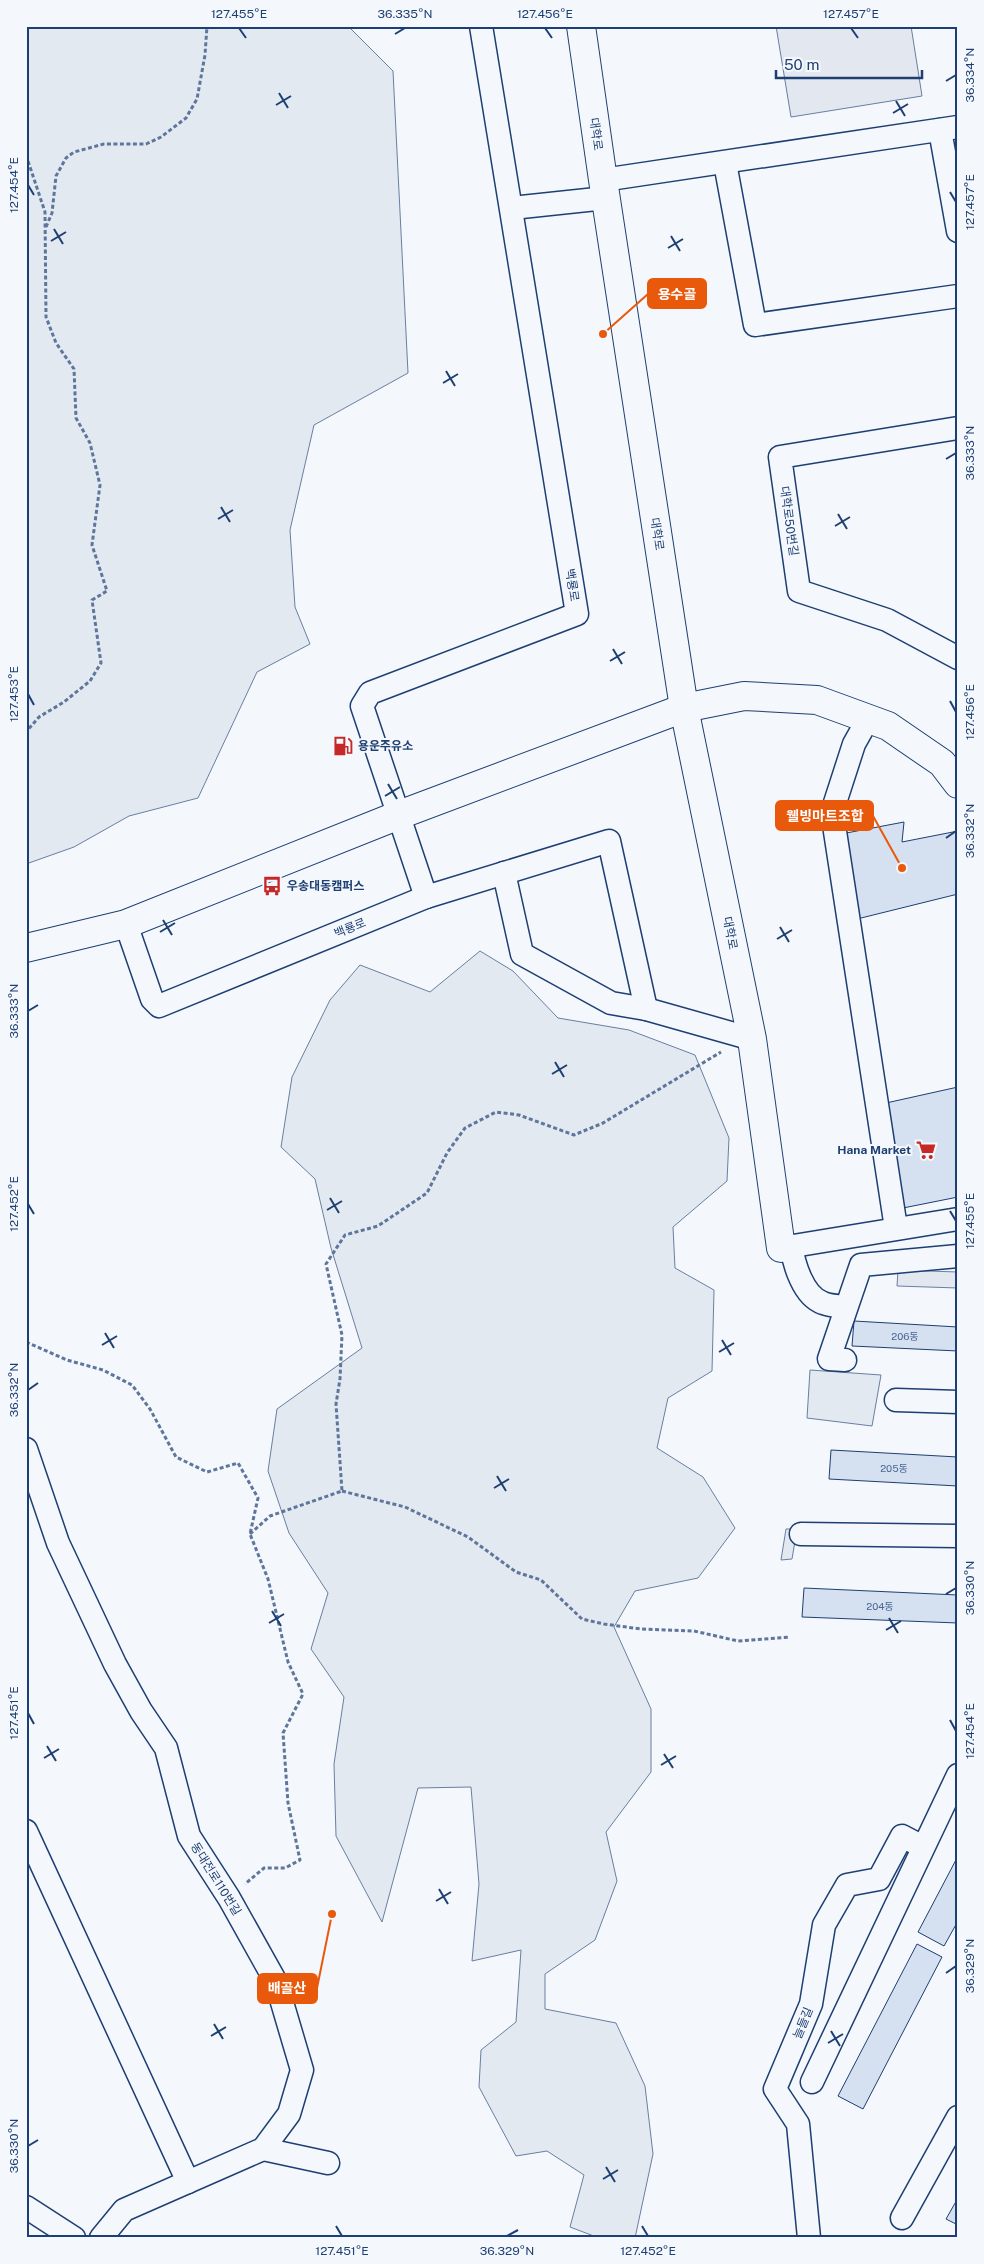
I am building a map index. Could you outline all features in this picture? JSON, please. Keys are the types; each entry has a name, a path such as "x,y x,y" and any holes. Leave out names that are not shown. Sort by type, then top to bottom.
{"main road":[{"name":"대학로","path":"581,26 604,189 684,708 786,1247"},
{"path":"26,948 126,924 400,815 684,708 744,696 817,700 888,726 942,763 958,784"}],"street":[{"path":"481,26 512,208 725,163 949,129 958,231"},
{"path":"725,163 755,325 958,296"},
{"name":"백룡로","path":"400,815 362,706 370,693 577,614 512,208"},
{"name":"대학로50번길","path":"958,428 780,457 799,591 887,620 958,658"},
{"path":"868,719 854,744 832,812 896,1228"},
{"path":"400,815 426,897"},
{"name":"백룡로","path":"126,924 152,1000 159,1006 426,897 610,841 646,1009"},
{"path":"504,873 522,954 611,1003 646,1009 745,1037"},
{"path":"846,1307 821,1303 803,1285 786,1247 958,1219"},
{"path":"845,1360 829,1359 861,1265 958,1256"},
{"path":"896,1400 958,1402"},
{"name":"동대전로110번길","path":"26,1449 62,1552 115,1664 141,1711 166,1748 189,1836 229,1898 276,1982 302,2070 289,2114 263,2149 124,2210 101,2238"},
{"path":"801,1534 958,1536"},
{"path":"812,2082 958,1775"},
{"path":"26,1831 188,2182"},
{"name":"늘들길","path":"808,2238 798,2124 775,2089 811,2004 824,1925 847,1885 880,1879 902,1836 924,1847"},
{"path":"902,2218 958,2117"},
{"path":"263,2149 328,2163"},
{"path":"26,2207 74,2238"}],"path":[{"path":"46,227 52,213 56,176 66,158 74,152 104,144 146,144 161,137 186,118 197,99 205,55 207,26"},
{"path":"26,155 45,212 46,317 56,343 74,369 76,418 90,443 100,485 92,545 108,591 92,600 100,663 90,681 64,702 39,717 26,732"},
{"path":"342,1491 336,1404 340,1379 342,1335 326,1264 345,1235 378,1226 427,1193 447,1152 464,1128 496,1112 519,1115 574,1135 603,1123 745,1037"},
{"path":"26,1342 66,1360 103,1370 132,1385 150,1409 176,1458 208,1472 238,1463 258,1498 250,1534 268,1579 288,1662 303,1694 283,1733 288,1803 300,1860 285,1868 264,1868 229,1898"},
{"path":"250,1534 270,1516 342,1491 405,1507 468,1537 516,1572 541,1580 582,1619 641,1629 694,1630 738,1641 790,1637"}],"shaded area":[{"path":"26,26 348,26 393,71 408,373 314,425 290,530 295,607 310,644 257,672 198,798 129,816 74,847 26,864"},
{"path":"776,26 911,26 922,96 791,117"},
{"path":"480,951 513,971 558,1018 629,1030 695,1055 729,1138 727,1181 673,1227 675,1268 714,1290 712,1371 668,1398 657,1448 703,1477 735,1528 698,1578 635,1591 614,1627 651,1709 651,1772 606,1832 617,1881 595,1940 545,1974 545,2009 616,2023 645,2086 653,2154 635,2238 599,2238 570,2227 584,2175 547,2151 516,2156 479,2087 481,2050 516,2022 521,1950 472,1961 479,1884 471,1787 418,1788 382,1922 336,1836 334,1764 344,1697 311,1649 328,1593 289,1533 268,1471 277,1409 362,1348 331,1248 315,1179 281,1147 292,1077 330,1000 360,965 430,992"},
{"path":"898,1270 958,1272 958,1288 897,1286"},
{"path":"810,1370 881,1375 872,1426 807,1418"},
{"path":"786,1529 797,1529 792,1559 781,1560"}],"building":[{"path":"904,822 902,842 958,831 958,894 853,920 841,834"},
{"name":"Hana Market","path":"958,1087 958,1197 903,1208 886,1103"},
{"path":"854,1321 958,1327 958,1351 852,1346"},
{"path":"831,1450 958,1457 958,1486 829,1479"},
{"path":"804,1588 958,1595 958,1623 802,1617"},
{"path":"958,1856 958,1921 944,1946 918,1932"},
{"path":"917,1944 942,1957 863,2109 838,2096"},
{"path":"958,2198 958,2225 946,2219"}],"place":[{"name":"용수골","path":"603,334"},
{"name":"용운주유소","path":"343,746"},
{"name":"웰빙마트조합","path":"902,868"},
{"name":"우송대동캠퍼스","path":"272,886"},
{"name":"Hana Market","path":"926,1150"},
{"name":"배골산","path":"332,1914"}]}
